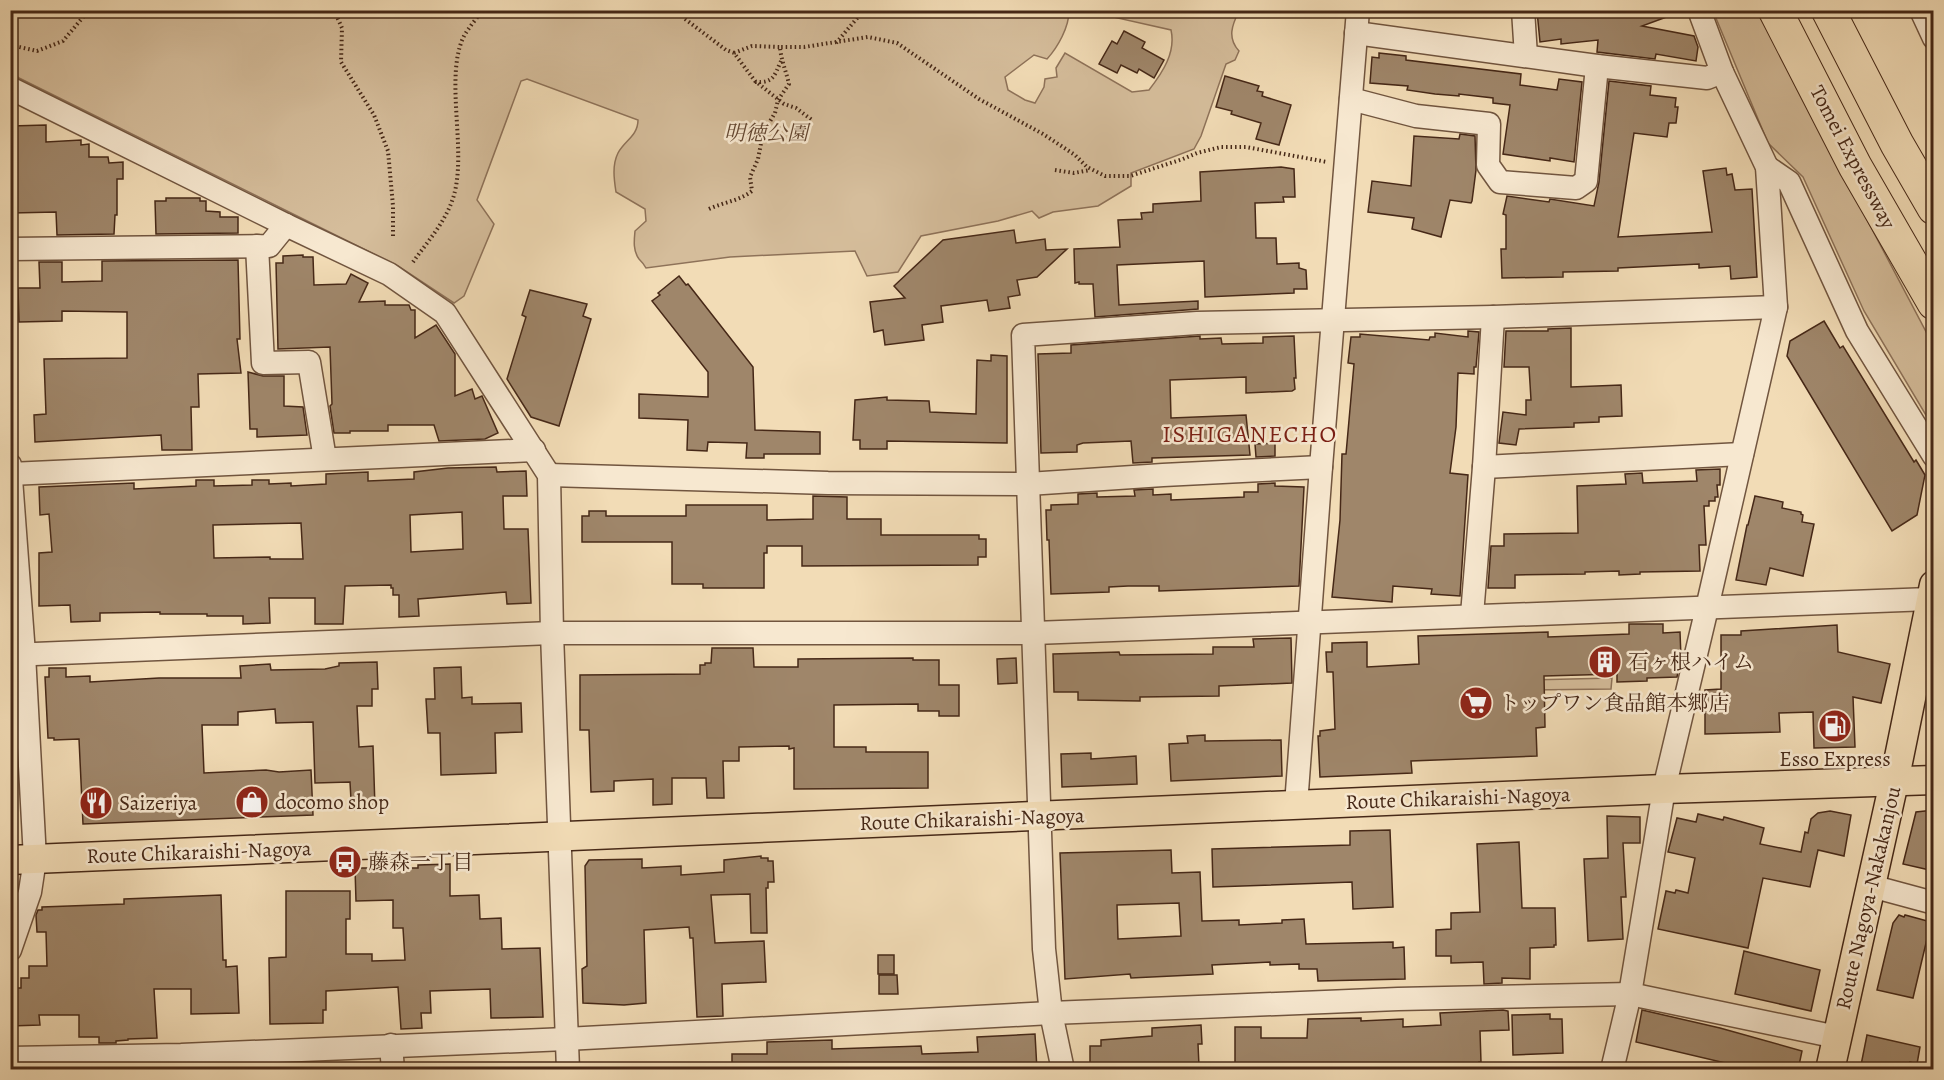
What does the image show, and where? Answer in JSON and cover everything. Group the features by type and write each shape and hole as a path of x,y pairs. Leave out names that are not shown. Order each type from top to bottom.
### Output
{"highway":[{"name":"Tomei Expressway","path":"1775,10 1855,166 1934,303"},
{"path":"1828,10 1897,144 1934,208"}],"main road":[{"name":"Route Nagoya-Nakakanjou","path":"1830,1070 1894,782 1932,592"},
{"name":"Route Chikaraishi-Nagoya","path":"23,860 1664,789 1934,780"}],"street":[{"path":"1296,806 1332,319 1358,10"},
{"path":"1522,10 1526,56"},
{"path":"1612,1070 1630,994 1664,789 1776,307 1767,167 1722,72 1699,10"},
{"path":"1921,10 1934,38"},
{"path":"1356,33 1598,66 1707,78 1722,72"},
{"path":"1351,99 1416,116 1489,124 1488,165 1500,182 1576,188 1586,181 1598,66"},
{"path":"10,88 388,274 445,313 549,475 552,633 568,1070"},
{"path":"1767,167 1789,182 1857,331 1934,456"},
{"path":"10,249 269,246 286,225"},
{"path":"258,246 263,363 309,362 326,459"},
{"path":"1063,1070 1051,1013 1044,949 1023,335 1197,323 1493,317 1776,307"},
{"path":"1472,615 1493,317"},
{"path":"11,474 534,450"},
{"path":"1484,467 1742,454"},
{"path":"10,465 23,860 30,892 10,950"},
{"path":"549,475 828,483 1028,484 1321,467"},
{"path":"17,654 552,633 1034,633 1707,608 1932,592"},
{"path":"1871,886 1934,903"},
{"path":"10,1058 181,1055 566,1039 1051,1013 1398,999 1630,994 1837,1037"},
{"path":"391,1045 393,1070"}],"path":[{"path":"15,46 37,51 63,41 89,10"},
{"path":"334,10 342,28 341,62 374,115 388,151 393,206 393,238"},
{"path":"413,262 436,230 453,197 458,161 456,90 459,56 464,36 483,10"},
{"path":"836,43 864,10"},
{"path":"685,19 726,50 734,53 755,81 778,100 812,120"},
{"path":"734,53 752,46 804,47 868,37 897,44 979,99 1051,139 1091,169 1105,176 1130,176 1221,147 1246,147 1345,166"},
{"path":"709,209 724,202 741,200 752,191 750,177 758,159 761,140 775,113 778,100 789,84 781,60 780,47"},
{"path":"755,81 766,82 773,79 781,60"},
{"path":"1055,170 1074,173 1091,169"}],"green space":[{"name":"明徳公園","path":"10,11 1069,11 1062,36 1047,59 1034,55 1005,77 1008,90 1035,103 1044,87 1045,79 1057,77 1056,68 1065,53 1132,92 1149,90 1170,54 1171,30 1113,17 1112,11 1239,11 1234,21 1232,36 1239,51 1235,60 1226,64 1201,136 1194,149 1131,173 1131,186 1098,206 1053,212 1039,218 1032,211 998,221 921,236 898,272 867,276 855,251 730,257 646,268 637,256 634,242 635,231 646,221 645,209 616,192 614,177 618,153 636,130 638,120 527,79 521,81 477,200 494,224 464,296 454,303 398,266 19,78 11,71"},
{"path":"1713,11 1761,11 1785,64 1933,345 1933,427 1864,311 1803,177 1768,143"},
{"path":"1612,678 1611,689 1529,690 1529,680"}],"building":[{"path":"1679,10 1680,12 1642,26 1694,36 1698,47 1696,61 1656,54 1655,59 1597,52 1598,40 1561,44 1561,39 1540,42 1537,11"},
{"path":"1124,31 1145,42 1142,48 1164,60 1154,78 1139,69 1137,73 1121,65 1117,73 1099,64 1112,41 1117,44"},
{"path":"1379,53 1406,56 1406,60 1521,74 1520,85 1557,90 1559,79 1582,82 1574,162 1503,154 1510,105 1493,103 1493,98 1435,94 1407,90 1408,86 1370,83 1372,57 1379,58"},
{"path":"1225,76 1259,86 1257,91 1263,92 1262,96 1291,105 1279,145 1256,139 1261,123 1216,107"},
{"path":"1609,81 1651,86 1650,95 1676,98 1675,107 1678,107 1676,123 1669,123 1667,137 1634,133 1618,237 1712,232 1703,171 1726,168 1727,175 1732,174 1735,190 1752,189 1757,277 1731,279 1730,266 1699,268 1699,264 1618,268 1618,271 1563,272 1563,277 1502,278 1501,249 1506,249 1506,215 1503,214 1507,196 1549,202 1550,199 1594,206 1599,182"},
{"path":"46,125 46,142 81,140 81,145 89,144 89,157 108,157 109,163 123,162 123,179 117,179 117,215 115,215 114,234 57,235 56,212 12,213 11,126"},
{"path":"1460,134 1475,136 1476,170 1472,201 1471,203 1450,200 1441,237 1412,229 1414,218 1368,212 1372,181 1411,186 1414,136 1459,139"},
{"path":"1281,167 1294,169 1295,197 1283,197 1284,202 1255,203 1256,238 1276,238 1277,264 1299,263 1299,268 1306,270 1307,289 1294,289 1294,293 1205,297 1204,261 1117,265 1119,305 1198,301 1198,309 1095,317 1093,284 1075,283 1074,249 1120,247 1118,220 1142,219 1141,213 1153,212 1153,204 1201,201 1200,172"},
{"path":"166,198 200,198 200,201 206,201 206,211 220,212 220,217 238,217 238,233 156,234 155,201 166,201"},
{"path":"1014,230 1016,243 1045,239 1046,250 1067,249 1037,277 1017,280 1020,295 1008,297 1010,308 989,311 987,300 941,306 943,322 922,325 924,340 885,345 883,330 874,332 870,302 905,298 894,286 943,240"},
{"path":"303,255 303,257 313,257 314,285 346,284 351,274 368,283 359,302 385,301 385,305 409,305 411,310 415,310 415,338 436,325 455,354 455,396 472,389 475,399 482,396 498,433 485,439 439,441 434,425 388,425 388,431 334,433 330,406 332,404 330,347 278,349 276,263 283,263 283,256"},
{"path":"238,260 240,339 237,339 241,373 198,374 199,407 191,407 192,450 162,450 161,435 35,442 34,415 46,414 44,359 127,358 127,312 62,311 62,321 19,322 18,288 40,288 39,262 62,262 62,282 102,281 102,261"},
{"path":"679,276 686,285 688,284 753,367 755,430 820,432 820,454 764,454 764,458 746,458 747,443 708,442 707,451 687,450 688,420 639,418 639,394 708,397 708,372 652,301"},
{"path":"530,290 587,304 583,316 591,319 559,426 531,417 507,379 526,317 522,315"},
{"path":"1824,321 1840,348 1843,346 1914,462 1916,460 1925,475 1917,515 1892,531 1787,356 1790,341"},
{"path":"1571,328 1571,387 1621,385 1622,416 1599,417 1599,422 1574,423 1574,427 1519,429 1516,445 1499,443 1503,412 1526,415 1526,400 1531,400 1529,367 1504,367 1506,331 1548,331 1548,329"},
{"path":"1468,331 1479,332 1476,367 1474,367 1474,374 1458,373 1456,427 1450,473 1468,475 1460,596 1431,594 1432,589 1393,586 1392,602 1332,597 1340,520 1342,454 1346,454 1354,364 1348,363 1351,337 1360,337 1360,334 1429,340 1430,337 1435,337 1435,333 1468,337"},
{"path":"1200,336 1200,339 1221,338 1222,344 1263,343 1263,337 1294,336 1296,378 1294,378 1295,389 1292,391 1246,393 1246,377 1170,380 1171,418 1246,415 1250,455 1152,458 1152,462 1133,463 1131,441 1083,443 1077,445 1077,452 1041,453 1038,354 1071,353 1071,345"},
{"path":"991,355 1007,356 1007,443 887,441 887,449 860,449 860,440 853,440 855,400 887,397 887,400 929,401 930,412 976,414 977,360 991,361"},
{"path":"248,372 263,376 284,376 284,406 303,407 307,435 257,437 257,429 250,429"},
{"path":"1275,443 1275,456 1256,457 1255,444"},
{"path":"496,467 497,472 526,471 527,496 503,496 504,529 528,529 531,603 507,604 506,592 418,599 419,616 399,617 399,595 393,595 391,585 345,586 343,624 315,624 315,598 269,598 270,623 243,624 243,616 160,614 160,612 100,613 100,621 71,622 70,605 39,606 39,553 52,552 49,514 40,515 39,487 134,483 134,489 196,486 196,480 214,480 214,486 252,485 252,480 269,480 269,484 291,483 291,486 326,484 326,474 368,472 368,481 414,479 414,472 448,468","holes":["462,512 463,549 411,552 410,515","301,523 303,559 214,558 213,525"]},
{"path":"1720,469 1720,485 1717,485 1718,497 1715,497 1715,501 1709,501 1709,506 1704,506 1706,545 1699,545 1700,571 1640,572 1640,574 1619,575 1619,571 1515,575 1515,588 1488,588 1491,546 1504,546 1504,534 1578,533 1577,486 1626,484 1625,474 1642,473 1643,483 1697,481 1696,470"},
{"path":"1275,483 1275,486 1304,487 1299,586 1159,591 1159,586 1128,586 1109,587 1109,592 1051,594 1046,510 1051,510 1051,505 1078,504 1078,494 1097,493 1097,497 1135,496 1134,490 1153,489 1153,495 1171,494 1171,500 1244,497 1244,492 1258,492 1258,484"},
{"path":"813,496 847,497 847,519 881,519 881,535 979,535 979,539 986,539 986,557 978,557 978,565 802,566 802,546 767,546 767,553 764,553 764,588 703,588 703,584 672,584 672,542 582,542 582,516 589,516 589,511 606,511 606,516 686,516 686,505 767,505 767,520 813,519"},
{"path":"1755,496 1783,502 1782,508 1801,512 1802,522 1814,524 1803,576 1770,568 1766,585 1736,580"},
{"path":"1629,624 1663,624 1663,633 1680,632 1681,658 1677,677 1617,682 1617,674 1544,676 1545,727 1536,728 1537,756 1411,761 1412,773 1320,777 1318,736 1320,736 1320,731 1335,729 1333,672 1327,672 1326,652 1332,652 1332,643 1367,642 1367,667 1419,664 1418,636 1548,632 1548,637 1629,634"},
{"path":"1837,625 1838,652 1890,664 1881,703 1853,697 1855,747 1814,748 1813,712 1779,713 1780,732 1705,734 1705,690 1721,689 1721,635 1741,635 1741,631"},
{"path":"1291,638 1292,683 1219,686 1219,696 1140,697 1140,701 1078,700 1078,692 1054,692 1053,654 1119,652 1120,655 1213,654 1213,647 1254,647 1253,639"},
{"path":"712,648 753,648 754,667 798,667 798,659 913,658 913,660 939,660 939,685 959,685 959,716 939,716 939,711 918,711 918,704 834,705 834,747 866,747 866,752 928,752 928,788 794,789 794,748 789,749 789,746 739,747 739,761 723,761 724,798 707,798 706,778 672,778 672,804 653,805 653,779 614,781 614,791 591,792 589,730 580,730 580,675 700,674 700,665 711,663"},
{"path":"1016,658 1017,683 998,684 997,659"},
{"path":"377,662 378,689 372,689 372,706 357,706 359,747 373,746 375,808 355,810 355,799 351,800 350,782 315,783 313,722 276,723 275,709 238,712 238,725 202,725 204,773 311,770 313,815 83,824 79,739 54,740 54,738 48,738 45,677 49,677 49,668 66,668 66,677 90,676 90,682 159,678 241,678 240,666 270,664 271,670 325,669 339,666 339,663"},
{"path":"461,667 462,698 472,697 472,704 521,703 522,732 495,733 496,773 441,775 440,733 428,733 426,699 435,699 434,668"},
{"path":"1205,735 1205,741 1281,740 1282,776 1171,781 1169,744 1188,743 1187,736"},
{"path":"1091,753 1091,759 1136,756 1137,784 1062,787 1061,754"},
{"path":"1934,810 1934,871 1903,864 1916,812"},
{"path":"1830,811 1851,815 1844,856 1818,850 1810,887 1763,878 1748,948 1658,929 1666,891 1675,893 1676,890 1688,893 1695,858 1668,852 1677,818 1696,822 1698,814 1723,820 1724,817 1764,828 1760,844 1801,852 1805,832 1808,833 1811,819 1818,813"},
{"path":"1607,816 1640,817 1640,843 1623,843 1626,897 1621,897 1623,939 1588,941 1584,859 1608,858"},
{"path":"1390,830 1393,907 1353,909 1352,882 1213,887 1212,849 1350,845 1350,831"},
{"path":"1519,842 1522,908 1555,908 1556,945 1530,948 1530,979 1502,978 1502,983 1484,984 1483,962 1451,963 1451,956 1436,956 1436,930 1451,929 1451,913 1480,912 1477,844"},
{"path":"1171,850 1172,873 1200,872 1202,921 1239,920 1239,925 1282,923 1282,920 1304,919 1306,944 1393,942 1393,948 1404,947 1405,979 1318,981 1317,969 1299,969 1299,964 1270,965 1270,962 1212,965 1213,974 1131,978 1130,974 1065,979 1060,853","holes":["1179,903 1181,936 1118,939 1117,905"]},
{"path":"761,856 761,858 768,858 768,861 773,861 774,882 768,882 768,888 766,888 767,933 751,933 750,894 711,895 715,943 764,941 766,982 722,984 723,1016 697,1017 693,938 690,938 689,927 644,930 646,1003 624,1005 583,1003 582,969 587,966 585,866 589,860 642,859 642,868 681,866 681,875 724,872 724,860"},
{"path":"450,864 450,896 479,895 480,919 501,918 502,949 540,948 543,1017 491,1018 490,989 430,991 431,1013 421,1013 422,1028 401,1029 398,987 326,991 323,1023 270,1024 269,958 286,957 286,891 350,891 350,919 346,919 346,954 372,954 372,961 405,960 403,928 393,928 393,900 356,901 355,868 418,868 418,865"},
{"path":"221,895 223,960 226,960 226,967 237,966 239,1013 191,1014 191,989 154,989 157,1038 99,1043 99,1037 79,1037 79,1015 39,1015 40,1025 10,1026 10,999 14,999 14,988 21,988 21,978 29,978 29,966 47,966 46,932 37,932 36,915 42,907 124,904 124,899"},
{"path":"1899,915 1931,922 1913,998 1877,990 1893,923"},
{"path":"1744,951 1820,970 1811,1011 1735,994"},
{"path":"878,955 894,955 894,974 878,974"},
{"path":"879,975 897,975 898,994 879,994"},
{"path":"1642,1010 1720,1028 1802,1051 1798,1070 1755,1070 1636,1042"},
{"path":"1508,1011 1509,1030 1480,1031 1481,1062 1479,1066 1439,1070 1420,1070 1420,1066 1386,1070 1271,1070 1271,1067 1235,1067 1235,1027 1261,1027 1261,1038 1307,1038 1308,1019 1361,1018 1361,1021 1403,1019 1403,1027 1441,1025 1440,1013"},
{"path":"1550,1014 1550,1019 1562,1019 1563,1053 1513,1055 1512,1015"},
{"path":"1201,1025 1202,1044 1198,1044 1199,1066 1183,1067 1184,1070 1100,1070 1100,1067 1090,1067 1090,1046 1101,1046 1101,1040 1152,1036 1152,1028"},
{"path":"1035,1034 1037,1070 732,1070 732,1054 767,1054 767,1042 832,1040 832,1049 921,1046 922,1054 978,1052 977,1037"},
{"path":"1867,1035 1920,1047 1917,1064 1910,1062 1909,1070 1860,1070"}],"place":[{"name":"石ヶ根ハイム","path":"1605,662"},
{"name":"トップワン食品館本郷店","path":"1476,703"},
{"name":"Esso Express","path":"1835,726"},
{"name":"docomo shop","path":"252,802"},
{"name":"Saizeriya","path":"96,803"},
{"name":"藤森一丁目","path":"345,862"}],"district":[{"name":"ISHIGANECHO","path":"1250,434"}]}
